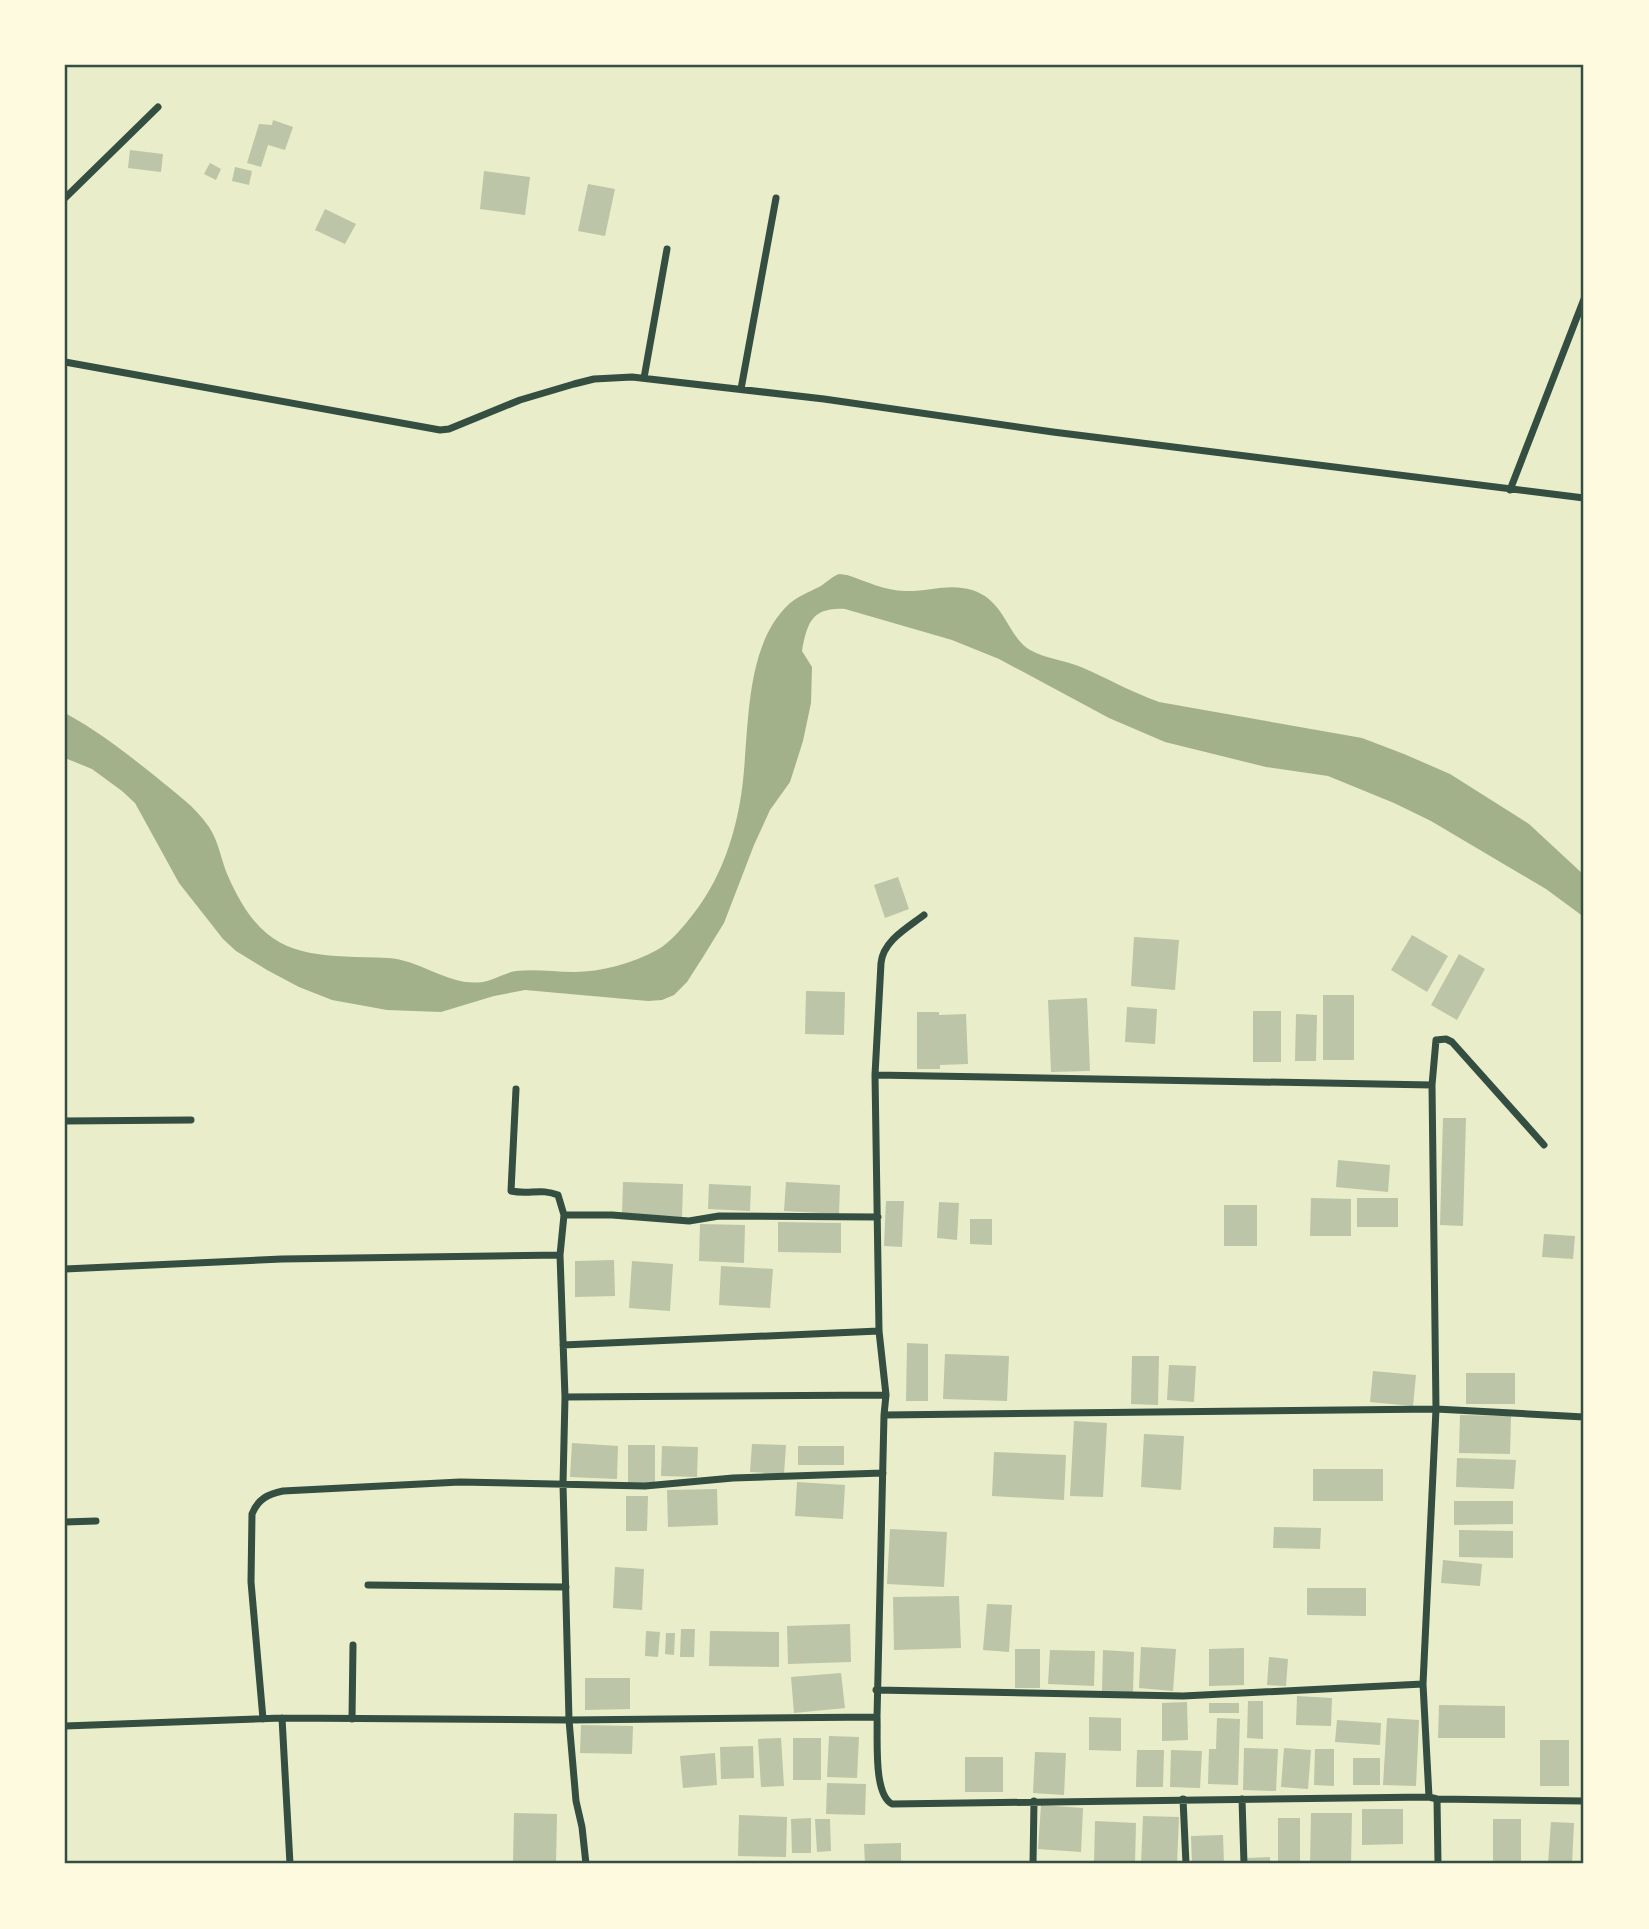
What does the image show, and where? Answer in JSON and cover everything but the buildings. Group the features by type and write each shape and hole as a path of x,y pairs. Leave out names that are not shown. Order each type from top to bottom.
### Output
{"street":[{"path":"65,198 158,107"},
{"path":"741,389 776,198"},
{"path":"644,377 667,249"},
{"path":"1510,490 1584,299"},
{"path":"65,362 440,430 449,429 520,400 574,384 594,379 644,377 1053,432 1584,498"},
{"path":"924,915 893,939 882,952 875,1075 879,1331 886,1395 876,1690 879,1775 886,1801 892,1804 1183,1799 1433,1798 1584,1801"},
{"path":"1438,1864 1423,1684 1436,1409 1432,1085 1434,1043 1440,1038 1452,1042 1544,1145"},
{"path":"875,1075 1432,1085"},
{"path":"516,1089 510,1191 521,1193 544,1190 558,1195 564,1215 560,1255 565,1397 563,1484 569,1720 576,1801 586,1864"},
{"path":"65,1121 191,1121"},
{"path":"564,1215 689,1221 719,1216 878,1217"},
{"path":"65,1269 282,1259 560,1255"},
{"path":"563,1345 879,1331"},
{"path":"565,1397 886,1395"},
{"path":"884,1415 1436,1409 1584,1417"},
{"path":"263,1719 251,1582 252,1514 255,1506 267,1495 283,1490 460,1482 645,1486 733,1478 883,1473"},
{"path":"65,1522 96,1521"},
{"path":"368,1585 566,1587"},
{"path":"352,1719 353,1645"},
{"path":"876,1690 1183,1696 1423,1684"},
{"path":"65,1726 282,1718 569,1720 877,1717"},
{"path":"282,1718 290,1864"},
{"path":"1183,1799 1186,1864"},
{"path":"1242,1799 1244,1864"},
{"path":"1033,1864 1034,1801"}],"shaded area":[{"path":"839,574 900,591 948,587 972,590 992,602 1022,644 1030,650 1081,667 1159,702 1362,738 1450,774 1529,824 1584,875 1584,917 1546,889 1431,821 1394,803 1328,776 1266,767 1165,742 1109,718 999,659 952,640 845,609 818,614 809,625 802,651 812,667 811,703 790,782 770,810 724,923 687,982 674,995 662,1000 525,990 441,1012 387,1010 332,1000 299,987 236,951 223,939 179,883 135,803 92,769 65,758 65,713 122,751 197,812 218,845 228,876 242,904 257,924 274,939 292,948 334,956 400,960 459,981 471,982 483,982 516,971 584,972 617,966 662,947 686,923 711,888 724,860 737,817 750,698 762,646 773,623 789,604"}]}
